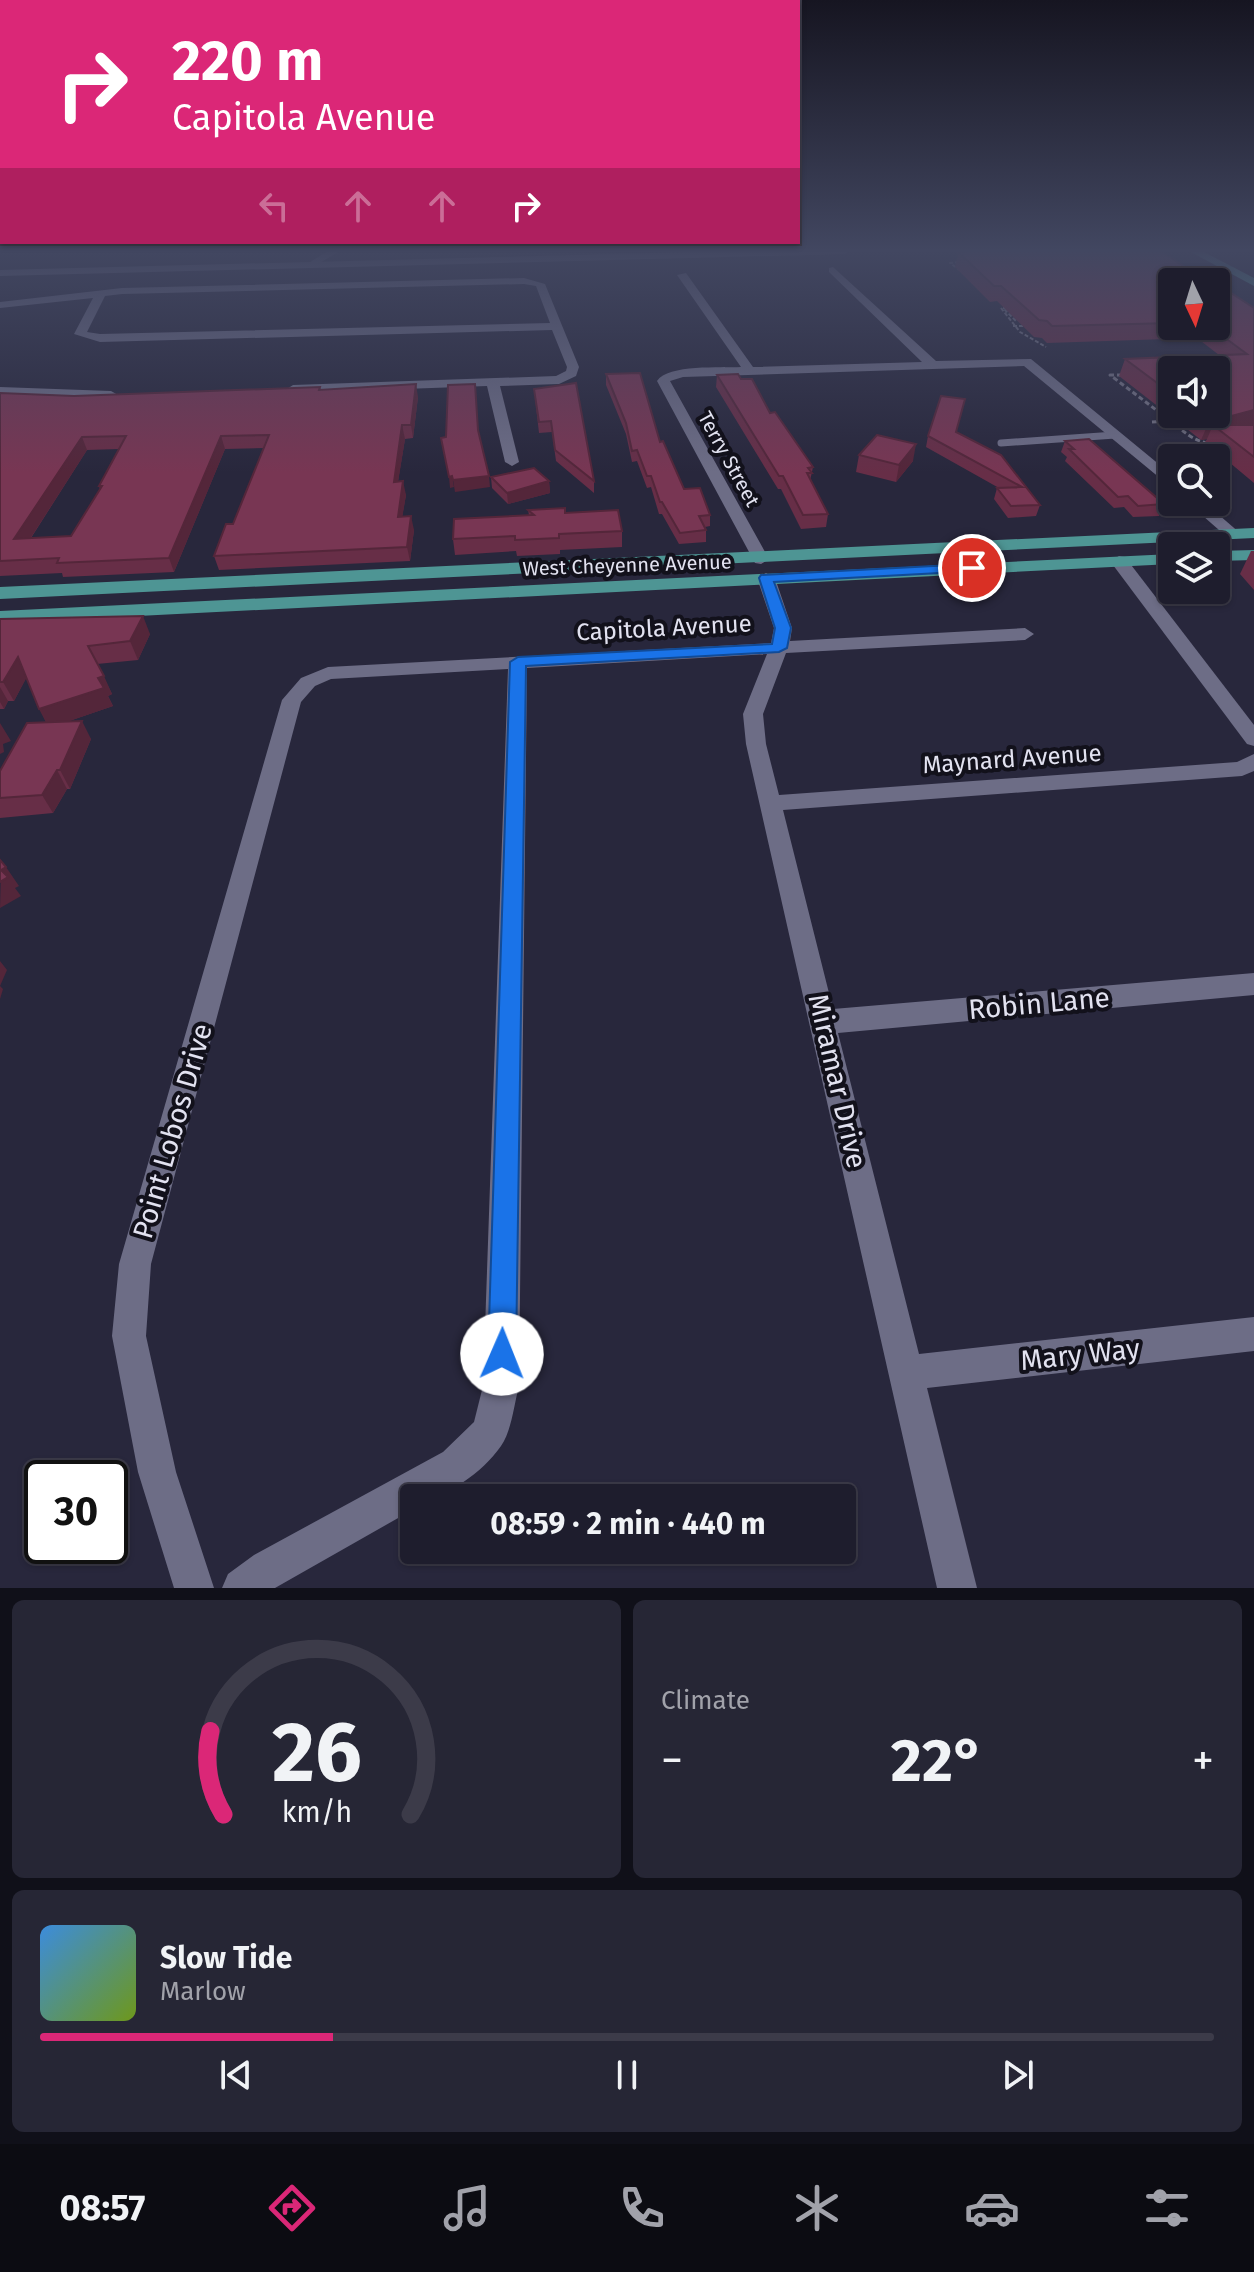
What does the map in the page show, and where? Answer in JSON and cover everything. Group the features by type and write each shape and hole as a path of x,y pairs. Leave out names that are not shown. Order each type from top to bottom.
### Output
{"main road":[{"name":"West Cheyenne Avenue","path":"0,617 518,591 966,548 1254,533"},
{"path":"1230,556 1254,555"},
{"name":"West Cheyenne Avenue","path":"0,593 1158,560"}],"street":[{"path":"85,325 80,334 85,336 557,326 573,367 567,377 493,383 273,390"},
{"path":"717,325 749,370 1027,362 1158,471"},
{"path":"891,325 932,364"},
{"name":"Terry Street","path":"749,370 682,373 663,381 763,569"},
{"path":"493,383 512,462"},
{"path":"0,391 41,395 131,394"},
{"path":"1212,516 1233,534"},
{"path":"1119,561 1254,739"},
{"name":"Miramar Drive","path":"763,569 783,628 779,648 753,714 756,744 957,1588"},
{"name":"Capitola Avenue","path":"308,682 328,673 1025,634"},
{"path":"242,1588 268,1569 456,1465 489,1432 501,1386 518,662"},
{"name":"Point Lobos Drive","path":"194,1588 157,1472 129,1336 135,1264 292,700 308,682"},
{"name":"Maynard Avenue","path":"772,803 1242,769 1254,761"},
{"name":"Robin Lane","path":"824,1022 1254,984"},
{"name":"Mary Way","path":"906,1373 1254,1334"}],"lane":[{"path":"1001,443 1115,435"}],"path":[{"path":"1013,326 1030,326"},
{"path":"1013,326 1035,343 1046,347"},
{"path":"1126,374 1110,375 1142,395 1151,394"},
{"path":"1142,395 1142,399 1158,412"},
{"path":"1152,422 1158,422"},
{"path":"1179,428 1197,441 1213,443"}],"building":[{"path":"1230,325 1254,325 1254,410 1230,416 1230,356 1198,356 1247,354 1228,340"},
{"path":"1158,358 1158,384 1125,359"},
{"path":"640,373 660,442 663,441 684,489 700,488 710,515 699,516 706,530 680,533 660,502 637,450 632,451 626,423 606,374"},
{"path":"738,374 741,379 752,379 770,413 775,412 813,467 808,468 812,473 807,473 828,514 803,515 783,476 779,476 717,375"},
{"path":"576,383 594,481 555,450 551,421 539,422 534,389"},
{"path":"416,384 411,425 402,425 394,482 403,481 398,517 411,516 407,547 214,556 226,524 233,524 269,435 221,436 169,558 57,563 59,558 0,561 0,393 74,396 320,387 319,390","holes":["126,436 99,486 102,486 71,536 14,539 82,437"]},
{"path":"475,384 478,430 489,476 453,480 452,476 449,477 441,438 446,437 448,385"},
{"path":"941,396 965,399 956,432 1001,455 1040,505 1011,506 997,488 1022,487 928,436"},
{"path":"1254,425 1254,457 1217,428"},
{"path":"877,435 916,444 899,465 859,455"},
{"path":"1089,439 1158,499 1158,504 1138,506 1128,496 1118,497 1069,449 1074,449 1065,441"},
{"path":"534,468 549,481 507,493 491,477"},
{"path":"565,508 565,513 618,510 622,531 559,534 559,538 515,540 515,536 453,539 454,519 534,515 528,510"},
{"path":"143,616 130,641 88,646 104,676 98,678 104,688 39,709 18,657 3,682 0,682 0,619"},
{"path":"82,721 60,770 57,770 42,795 0,798 0,771 27,723"},
{"path":"0,860 6,867 1,870 8,877 0,882"}],"route":[{"path":"502,1354 518,662 779,648 783,628 766,578 972,568"}]}
